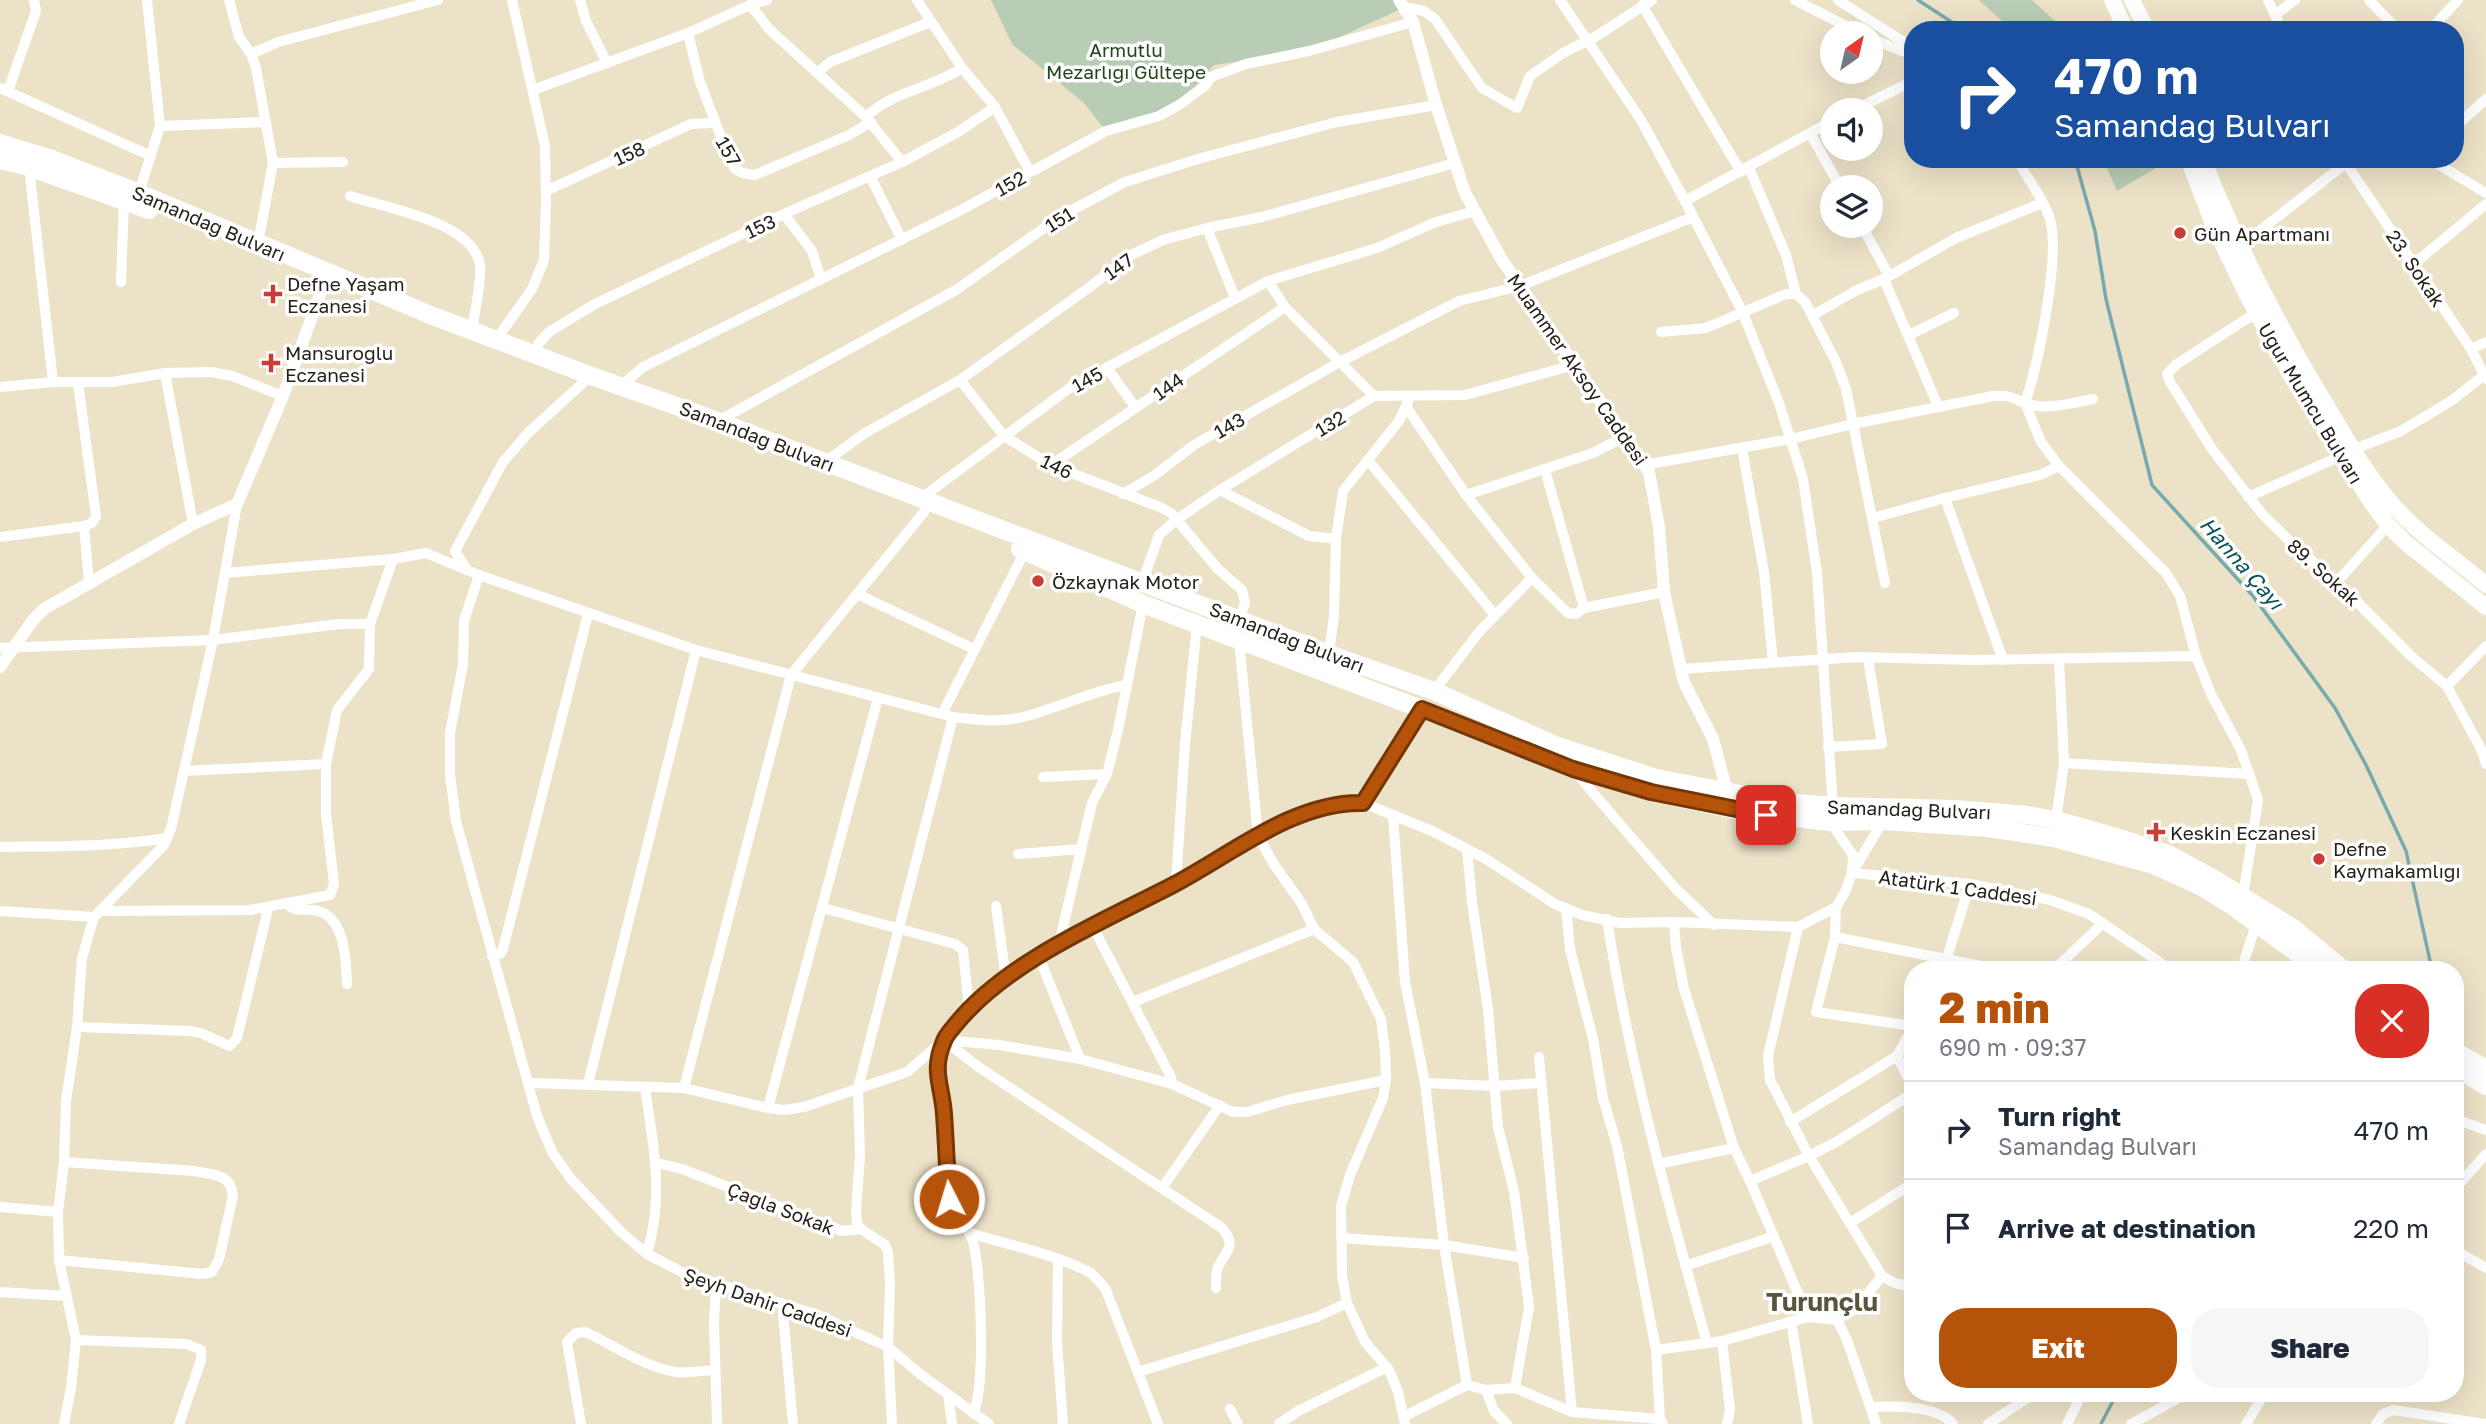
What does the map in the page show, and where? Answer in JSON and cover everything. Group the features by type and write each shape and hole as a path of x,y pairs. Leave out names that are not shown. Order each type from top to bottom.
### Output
{"highway":[{"name":"Samandağ Bulvarı","path":"0,143 49,158 325,281 922,506 1142,583 1434,691 1555,745 1656,778 1831,814 1883,821 1988,828 2066,841 2154,865 2202,887 2257,922 2308,961"},
{"name":"Samandağ Bulvarı","path":"0,160 132,197 258,243 472,331 825,462 1143,604 1573,769 1651,792 1744,812 1831,814 1955,809 2056,820 2168,854 2293,928 2333,961"},
{"path":"2464,1056 2486,1069"},
{"path":"2464,1073 2486,1086"}],"main road":[{"path":"2112,0 2122,21"},
{"path":"2132,0 2142,21"},
{"name":"Uğur Mumcu Bulvarı","path":"2191,168 2213,224 2257,312 2294,379 2346,453 2406,519 2486,585"},
{"name":"Uğur Mumcu Bulvarı","path":"2207,168 2239,247 2346,453 2388,525 2423,558 2486,607"}],"street":[{"path":"34,0 36,11 4,89 151,156"},
{"path":"121,282 132,197 151,156 160,126 147,0"},
{"path":"229,0 239,37 251,54 256,68 274,163 258,243"},
{"path":"251,54 278,42 438,0"},
{"path":"496,340 532,289 544,260 545,146 512,0"},
{"path":"580,0 586,21 607,63"},
{"path":"533,90 688,33 767,0"},
{"path":"917,0 962,68 995,107 1030,172"},
{"path":"1560,0 1641,120 1742,311 1779,402 1803,479 1817,573 1821,658 1827,698 1831,814"},
{"path":"1795,0 1836,21"},
{"path":"1838,0 1904,42"},
{"path":"2268,0 2278,21"},
{"path":"2275,15 2295,0"},
{"path":"2369,0 2389,21"},
{"path":"2438,21 2458,0"},
{"path":"1401,4 1435,19 1482,88 1517,108 1530,76 1647,3 1745,170 1786,255 1796,295 1813,314 1836,362 1846,389 1885,583"},
{"name":"Muammer Aksoy Caddesi","path":"1401,4 1413,22 1436,105 1465,193 1502,260 1649,472 1659,527 1664,592 1684,682 1713,738 1727,791"},
{"path":"750,5 770,30 869,120 902,162"},
{"path":"818,72 830,62 930,22"},
{"name":"152","path":"621,386 643,367 902,240 1105,131 1159,116 1179,105 1206,85 1212,77 1413,22"},
{"name":"157","path":"688,33 714,123 735,169 755,175 849,135 897,96 934,83 962,68"},
{"path":"1883,44 1904,52"},
{"path":"1878,98 1904,85"},
{"path":"2464,119 2486,99"},
{"name":"151","path":"718,421 956,290 1061,215 1125,182 1201,158 1337,122 1436,105"},
{"name":"153","path":"536,355 538,344 548,332 596,304 784,214 902,162 958,132 995,107"},
{"path":"160,126 266,122"},
{"name":"158","path":"546,191 691,124 714,123"},
{"path":"1685,201 1820,128"},
{"path":"1810,133 1833,175"},
{"path":"274,163 343,162"},
{"name":"147","path":"825,462 865,433 960,380 1130,255 1163,240 1207,228 1262,218 1455,163"},
{"path":"29,167 53,382"},
{"path":"2022,168 2050,218 2053,260 2035,375 2025,403 2041,442 2059,466 2166,573 2180,596 2196,656 2211,694 2241,750 2258,800 2243,896"},
{"path":"2239,247 2337,168"},
{"name":"23. Sokak","path":"2348,168 2471,349 2485,378"},
{"path":"2445,168 2486,192"},
{"path":"870,176 902,240"},
{"path":"351,196 425,217 450,230 474,251 480,266 472,331"},
{"path":"1813,314 1956,238 2042,203"},
{"path":"2414,264 2486,204"},
{"name":"145","path":"791,675 857,594 922,506 1004,436 1071,387 1268,281 1377,248 1436,222 1475,211"},
{"path":"784,214 812,251 821,279"},
{"name":"143","path":"1123,494 1155,475 1194,445 1338,363 1459,302 1520,286 1693,217"},
{"path":"1207,228 1235,298"},
{"path":"1867,238 1887,277 1938,406"},
{"path":"64,1424 76,1339 59,1260 58,1212 64,1162 66,1101 77,1027 82,958 98,914 164,845 171,829 214,640 237,504 283,396 325,281"},
{"path":"1268,281 1285,307 1338,363 1374,396 1408,402 1465,395 1574,365"},
{"path":"1661,332 1706,328 1786,294 1796,295"},
{"name":"144","path":"1051,465 1285,307"},
{"name":"89. Sokak","path":"2257,312 2177,363 2167,374 2175,392 2212,449 2278,531 2337,582 2412,657 2447,687 2481,749 2486,764"},
{"path":"1909,335 1954,313"},
{"path":"2471,349 2486,342"},
{"path":"1107,368 1136,408"},
{"path":"0,387 53,382 112,382 165,373 211,372 232,376 283,396"},
{"path":"165,373 194,524"},
{"path":"2248,497 2401,431 2485,378"},
{"path":"467,570 455,551 503,462 528,432 585,380"},
{"name":"146","path":"960,380 1004,436 1051,465 1162,508 1176,520 1218,569 1242,590 1245,603 1239,620"},
{"path":"0,537 84,526 92,523 96,516 78,383"},
{"path":"1644,465 1791,439 1993,396 2011,395 2025,403 2053,406 2093,399"},
{"name":"132","path":"1142,583 1159,535 1176,520 1374,396"},
{"path":"1329,653 1334,616 1336,539 1343,491 1408,402"},
{"path":"1408,402 1466,495 1532,578 1568,613 1576,614 1584,608 1664,592"},
{"path":"1466,495 1593,453 1624,437"},
{"path":"1742,448 1764,572 1773,662"},
{"path":"1367,460 1495,615"},
{"path":"1873,518 2040,475 2059,466"},
{"path":"1545,470 1584,608"},
{"path":"1220,490 1309,536 1336,539"},
{"path":"1945,498 2003,660"},
{"path":"0,667 33,620 44,609 194,524 237,504"},
{"path":"2337,582 2388,525"},
{"path":"84,526 89,583"},
{"path":"861,1229 857,1223 856,1212 860,1156 858,1088 900,928 947,716 974,649 1025,551"},
{"path":"225,573 393,559 426,553 479,575 696,650 947,716 984,721 1020,718 1108,688 1126,685"},
{"path":"0,911 98,914 268,909 286,903 328,897 333,890 326,814 326,764 337,710 369,669 370,624 393,559"},
{"name":"Şeyh Dahir Caddesi","path":"479,575 464,621 463,664 450,733 450,775 456,821 541,1128 561,1166 621,1232 647,1254 686,1274 818,1315 888,1347 989,1424"},
{"path":"1434,691 1479,632 1532,578"},
{"path":"857,594 974,649"},
{"path":"1059,944 1092,803 1107,774 1143,604"},
{"path":"492,956 500,954 503,949 588,614"},
{"path":"0,648 214,640 339,624 370,624"},
{"path":"1176,883 1185,743 1197,624"},
{"path":"1239,640 1258,835 1273,863 1302,904 1314,929 1353,962 1381,1019 1386,1080 1383,1098 1350,1175 1341,1206 1342,1276 1348,1303 1365,1342 1387,1367 1398,1392 1405,1420 1467,1385 1486,1390 1515,1388 1572,1412 1661,1421 1656,1350 1617,1146 1603,1098 1593,1038 1570,948 1566,908"},
{"path":"2447,687 2486,646"},
{"path":"588,1084 696,650"},
{"path":"1681,669 1857,657 2003,660 2196,656"},
{"path":"1828,747 1882,744 1868,659"},
{"path":"2056,820 2064,763 2059,659"},
{"path":"684,1088 791,675"},
{"path":"768,1108 878,698"},
{"path":"1363,803 1422,709"},
{"path":"2064,763 2249,774"},
{"path":"184,771 326,764"},
{"path":"1573,769 1676,889 1714,925"},
{"path":"1043,777 1107,774"},
{"path":"530,1083 684,1088 783,1110 804,1107 907,1072 944,1040 969,1009 1006,979 1059,944 1176,883 1258,835 1309,812 1346,802 1363,803 1432,831 1468,849 1555,904 1582,915 1620,923 1674,922 1798,927 1836,907 1835,937 1816,1012 1904,1026"},
{"name":"Atatürk 1 Caddesi","path":"1831,814 1853,855 1852,873"},
{"path":"1392,815 1405,982 1425,1083 1444,1245 1467,1385"},
{"name":"Atatürk 1 Caddesi","path":"1836,907 1852,873 1883,821"},
{"path":"0,847 83,846 167,838"},
{"path":"1018,854 1081,849"},
{"path":"1468,849 1472,902 1488,1009 1498,1127 1514,1191 1529,1307 1515,1388"},
{"name":"Atatürk 1 Caddesi","path":"1852,873 1969,884 2050,900 2089,914 2158,961"},
{"path":"1946,961 1969,884"},
{"path":"286,903 297,911 319,911 333,920 345,958 347,984"},
{"path":"996,906 1006,979"},
{"path":"823,908 955,944 963,950 969,1009"},
{"path":"77,1027 190,1031 232,1045 237,1038 268,909"},
{"path":"1607,919 1631,1051 1658,1164 1707,1343"},
{"path":"1674,922 1684,989 1734,1148 1751,1181 1772,1237 1808,1317"},
{"path":"2244,961 2257,922"},
{"path":"2063,961 2103,923"},
{"path":"1092,925 1171,1077 1172,1084"},
{"path":"1798,927 1769,1056 1770,1080 1809,1156 1882,1276 1904,1285"},
{"path":"1133,1002 1314,929"},
{"path":"1835,937 1929,961"},
{"path":"1039,957 1080,1059"},
{"path":"944,1040 999,1045 1080,1059 1172,1084 1233,1112 1247,1112 1287,1100 1386,1080"},
{"path":"944,1040 978,1066 1222,1228 1228,1236 1229,1249 1218,1268 1216,1288"},
{"path":"944,1040 936,1073 944,1111 949,1199 958,1218 970,1233 980,1284 980,1369 978,1404 973,1413"},
{"path":"1790,1122 1897,1056 1904,1043"},
{"path":"1897,1056 1904,1070"},
{"path":"1539,1057 1572,1412"},
{"path":"1425,1083 1495,1086 1541,1083"},
{"path":"645,1088 657,1163 656,1209 647,1254"},
{"path":"1751,1181 1838,1141 1904,1099"},
{"path":"1162,1188 1220,1105"},
{"path":"2464,1121 2486,1130"},
{"path":"1658,1164 1734,1148"},
{"path":"2464,1179 2486,1154"},
{"path":"59,1260 212,1272 219,1259 233,1196 232,1185 228,1180 194,1171 64,1162"},
{"name":"Çağla Sokak","path":"657,1163 682,1169 842,1231 861,1229 885,1245 890,1284 888,1347 892,1424"},
{"path":"1850,1223 1904,1189"},
{"path":"0,1207 58,1212"},
{"path":"970,1233 1058,1260 1086,1271 1102,1284 1158,1424"},
{"path":"1685,1266 1772,1237"},
{"path":"1341,1238 1444,1245 1524,1258"},
{"path":"2464,1255 2486,1268"},
{"path":"1058,1260 1057,1342 1063,1424"},
{"path":"1656,1350 1722,1340 1808,1317 1837,1320 1856,1308 1882,1276"},
{"path":"716,1283 717,1424"},
{"path":"0,1292 66,1296"},
{"path":"782,1303 793,1424"},
{"path":"1138,1372 1317,1318 1348,1303"},
{"path":"1837,1320 1847,1340 1876,1424"},
{"path":"1791,1321 1808,1424"},
{"path":"581,1424 567,1342 576,1333 585,1332 668,1370 689,1373 715,1370"},
{"path":"76,1339 187,1345 201,1350 201,1360 178,1424"},
{"path":"1722,1340 1730,1410 1727,1424"},
{"path":"1279,1424 1298,1411 1387,1367"},
{"path":"1486,1390 1494,1411 1507,1424"},
{"path":"948,1395 952,1424"},
{"path":"1988,1424 2021,1402"},
{"path":"2067,1424 2078,1402"},
{"path":"2131,1424 2171,1402"},
{"path":"2246,1424 2259,1402"},
{"path":"1870,1407 1903,1405 1951,1420 1953,1424"},
{"path":"1230,1409 1238,1424"},
{"path":"2376,1424 2383,1414 2393,1410 2486,1424"}],"green space":[{"name":"Armutlu Mezarlığı Gültepe","path":"991,0 1395,0 1401,9 1309,51 1214,65 1179,105 1106,131 1084,103 1012,44"},
{"path":"1979,0 2032,0 2055,21 2002,21"},
{"path":"2107,168 2156,168 2117,191"}],"waterway":[{"name":"Hanna Çayı","path":"1918,0 1950,21"},
{"name":"Hanna Çayı","path":"2078,168 2095,231 2106,299 2152,485 2253,596 2335,708 2366,765 2406,851 2430,961"},
{"name":"Hanna Çayı","path":"2101,1424 2112,1402"}],"place":[{"name":"Gün Apartmanı","path":"2180,233"},
{"name":"Defne Yaşam Eczanesi","path":"273,294"},
{"name":"Mansuroğlu Eczanesi","path":"271,363"},
{"name":"Özkaynak Motor","path":"1038,581"},
{"name":"Keskin Eczanesi","path":"2156,832"},
{"name":"Defne Kaymakamlığı","path":"2319,859"}],"district":[{"name":"Turunçlu","path":"1822,1301"}],"route":[{"path":"949,1199 944,1111 936,1073 944,1040 969,1009 999,983 1059,944 1176,883 1258,835 1309,812 1346,802 1363,803 1422,709 1573,769 1651,792 1766,815"}]}
